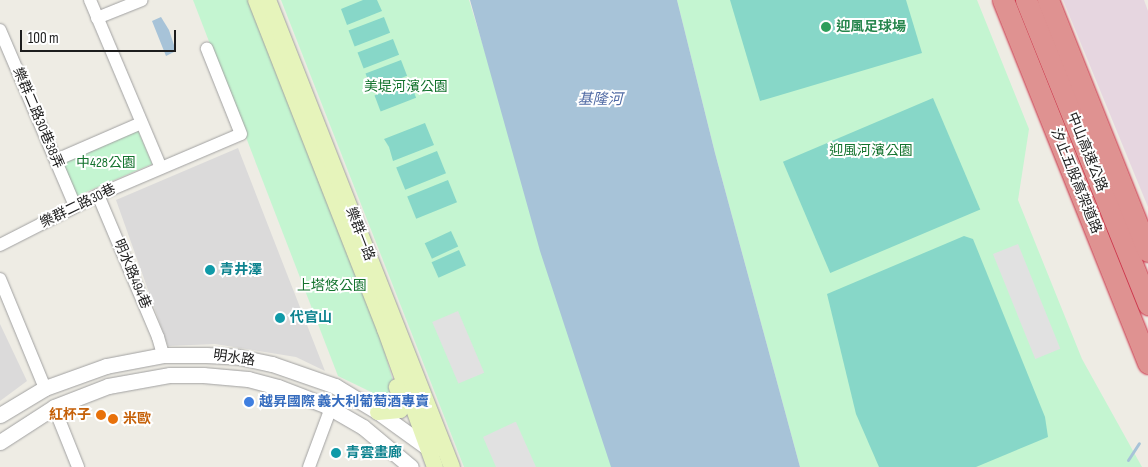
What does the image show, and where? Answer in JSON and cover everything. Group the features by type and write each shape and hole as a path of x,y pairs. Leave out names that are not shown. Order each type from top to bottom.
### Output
{"highway":[{"name":"汐止五股高架道路","path":"1003,0 1148,363"},
{"name":"中山高速公路","path":"1026,0 1148,304"},
{"name":"中山高速公路","path":"1048,0 1148,251"}],"main road":[{"name":"樂群一路","path":"256,0 385,329 435,467"},
{"name":"樂群一路","path":"268,0 451,467"},
{"path":"378,412 396,411 402,407 387,351 385,329"}],"street":[{"path":"90,0 161,168"},
{"path":"97,18 142,0"},
{"name":"樂群二路30巷38弄","path":"0,30 5,54 56,160 75,206"},
{"name":"樂群二路30巷","path":"0,245 98,194 241,134 207,49"},
{"path":"56,160 141,123"},
{"name":"明水路494巷","path":"98,194 158,337 163,355"},
{"path":"0,279 46,388"},
{"name":"明水路","path":"0,415 46,388 106,366 163,355 206,355 239,358 272,364 334,386 378,412 428,447 451,467"},
{"name":"明水路","path":"0,442 54,407 108,386 136,379 203,374 248,379 278,387 331,408 363,427 411,467"},
{"path":"54,407 78,467"},
{"path":"309,467 331,408"}],"shaded area":[{"path":"1063,0 1144,0 1148,11 1148,207"},
{"name":"青井澤","path":"238,148 325,371 296,357 215,344 168,346 116,200"},
{"path":"1018,244 1060,349 1035,359 993,254"},
{"path":"458,311 484,373 458,384 432,322"},
{"path":"0,324 27,381 0,401"},
{"path":"515,422 536,467 496,467 483,437"}],"green space":[{"name":"上塔悠公園","path":"193,0 251,0 378,329 400,406 338,376"},
{"name":"美堤河濱公園","path":"281,0 469,0 613,467 464,467"},
{"path":"363,0 377,0 382,11 347,25 341,9"},
{"name":"迎風河濱公園","path":"677,0 977,0 1029,129 1018,200 1082,359 1142,467 800,467 715,153"},
{"name":"迎風足球場","path":"730,0 906,0 922,53 760,101"},
{"path":"384,17 390,33 355,46 349,31"},
{"path":"393,39 399,55 364,68 358,53"},
{"path":"401,60 407,76 372,89 366,74"},
{"path":"410,82 416,98 381,111 375,96"},
{"path":"933,98 980,209 830,273 783,162"},
{"path":"425,123 434,145 393,161 389,147 384,139"},
{"name":"中428公園","path":"137,128 152,164 74,197 59,161"},
{"path":"437,151 446,173 405,190 396,167"},
{"path":"448,180 457,202 416,219 407,196"},
{"path":"451,231 458,246 432,259 425,243"},
{"path":"964,236 973,239 1045,417 1048,437 976,467 879,467 856,414 827,294"},
{"path":"459,250 466,266 439,278 432,262"}],"water":[{"name":"基隆河","path":"470,0 677,0 715,153 800,467 611,467 540,251"},
{"path":"161,17 169,30 176,51 166,56 152,21"}],"waterway":[{"path":"1128,460 1139,443"}],"place":[{"name":"迎風足球場","path":"826,27"},
{"name":"青井澤","path":"210,270"},
{"name":"代官山","path":"280,318"},
{"name":"越昇國際 義大利葡萄酒專賣","path":"249,402"},
{"name":"紅杯子","path":"101,415"},
{"name":"米歐","path":"113,419"},
{"name":"青雲畫廊","path":"336,453"}]}
